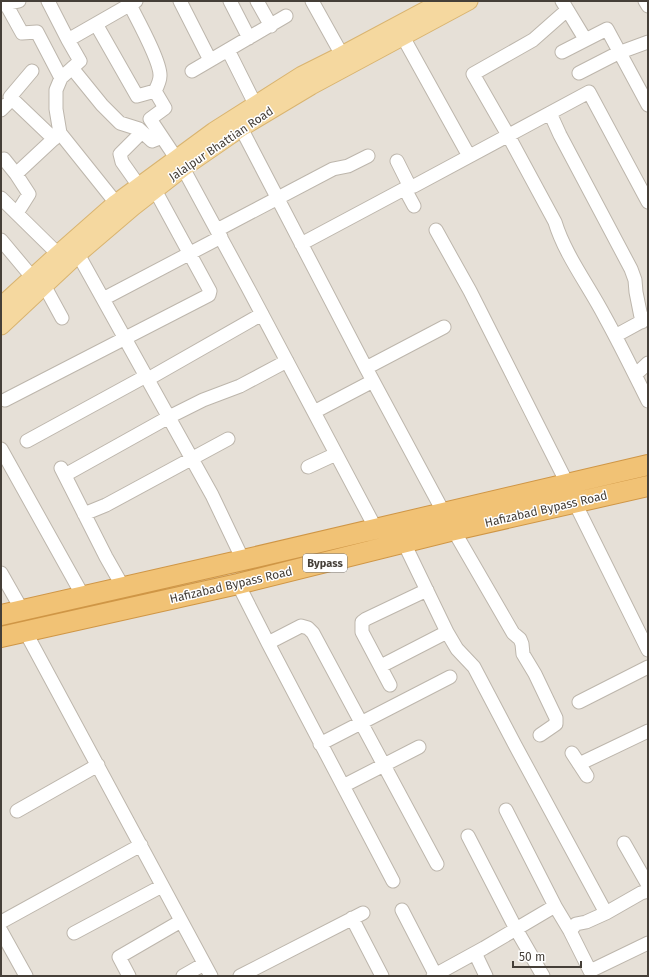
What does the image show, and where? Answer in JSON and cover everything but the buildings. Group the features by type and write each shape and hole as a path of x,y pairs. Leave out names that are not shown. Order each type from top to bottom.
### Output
{"highway":[{"name":"Hafizabad Bypass Road","path":"1,615 648,465"},
{"name":"Hafizabad Bypass Road","path":"1,637 238,584 454,531 648,486"}],"main road":[{"name":"Jalalpur Bhattian Road","path":"1,306 78,254 155,190 180,163 255,104 302,75 443,1"},
{"name":"Jalalpur Bhattian Road","path":"1,326 58,254 116,203 139,186 311,86 469,1"}],"street":[{"path":"16,174 57,136 56,90 61,78 80,61 48,1"},
{"path":"180,1 210,60"},
{"path":"230,1 248,38"},
{"path":"257,1 271,26"},
{"path":"312,1 342,55"},
{"path":"645,1 648,6"},
{"path":"9,3 22,32 37,32 61,78"},
{"path":"68,40 133,3 157,61 160,76 155,91 165,108 150,119 180,163 376,529"},
{"path":"585,40 565,5 533,40 473,74 555,222 648,402"},
{"path":"192,70 286,16"},
{"path":"96,24 137,96 155,91"},
{"path":"562,52 607,29 648,105"},
{"path":"403,37 468,156"},
{"path":"579,73 620,52 648,42"},
{"path":"228,50 255,104"},
{"path":"72,68 102,105 120,123 139,130 152,141 162,137"},
{"path":"1,110 12,99 10,97 32,71"},
{"path":"301,244 410,186 414,186 589,92 648,202"},
{"path":"12,99 57,136 116,203"},
{"path":"550,113 560,135 631,269 635,280 636,292 645,320 615,336"},
{"path":"241,128 366,368 444,513"},
{"path":"139,186 122,162 120,154 142,132"},
{"path":"103,299 190,253 277,199 333,169 348,166 368,156"},
{"path":"4,159 29,194 17,213"},
{"path":"397,161 410,186"},
{"path":"410,186 407,193 414,206"},
{"path":"5,400 209,295 210,291 155,190"},
{"path":"1,198 58,254"},
{"path":"436,230 470,291 567,483"},
{"path":"1,240 38,281 62,318"},
{"path":"78,254 212,495 242,560"},
{"path":"28,441 147,378 262,314"},
{"path":"366,368 444,328"},
{"path":"123,587 63,471 203,400 240,386 287,361"},
{"path":"635,375 648,363"},
{"path":"314,412 373,381"},
{"path":"84,514 106,505 228,438"},
{"path":"1,449 84,596"},
{"path":"308,467 336,454"},
{"path":"575,503 648,650"},
{"path":"454,531 513,633 520,639 523,654 535,674 556,718 556,724 540,735"},
{"path":"404,543 447,632 457,650 474,666 606,913"},
{"path":"1,573 22,610"},
{"path":"238,584 320,744 393,881"},
{"path":"390,685 362,632 362,622 427,590"},
{"path":"268,644 301,626 308,628 313,633 437,864"},
{"path":"25,631 211,976"},
{"path":"381,666 447,632"},
{"path":"579,702 648,667"},
{"path":"320,744 450,677"},
{"path":"579,764 648,731"},
{"path":"343,786 419,747"},
{"path":"572,753 587,776"},
{"path":"17,811 98,765"},
{"path":"506,810 590,971 648,943"},
{"path":"468,836 516,929 543,976"},
{"path":"624,843 648,885"},
{"path":"1,922 141,845"},
{"path":"74,933 162,886"},
{"path":"570,931 576,924 586,922 606,913 641,893 648,891"},
{"path":"402,910 435,976 555,906"},
{"path":"240,976 358,915 382,976"},
{"path":"129,976 119,956 181,921"},
{"path":"1,931 26,976"},
{"path":"475,953 486,976"},
{"path":"183,976 204,964"}],"shaded area":[{"path":"1,1 648,1 648,976 1,976"}]}
